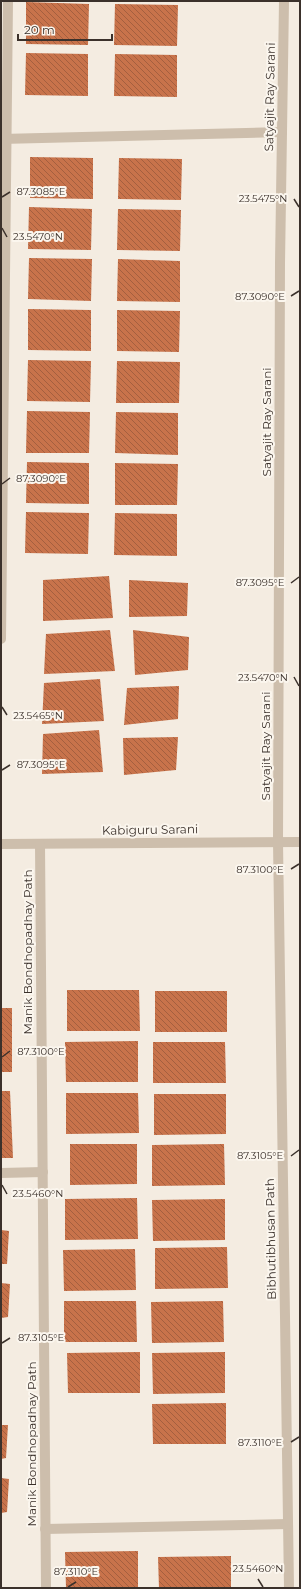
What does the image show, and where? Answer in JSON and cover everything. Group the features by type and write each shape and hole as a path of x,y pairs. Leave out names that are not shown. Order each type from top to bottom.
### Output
{"street":[{"path":"1,639 4,139 8,1"},
{"name":"Satyajit Ray Sarani","path":"278,842 284,1"},
{"path":"4,139 282,132"},
{"name":"Bibhutibhusan Path","path":"278,842 289,1588"},
{"name":"Kabiguru Sarani","path":"1,844 300,842"},
{"name":"Manik Bondhopadhay Path","path":"40,844 46,1588"},
{"path":"1,1173 43,1172"},
{"path":"45,1529 288,1524"}],"building":[{"path":"26,2 89,4 88,45 26,44"},
{"path":"115,4 178,5 177,46 114,45"},
{"path":"26,53 88,54 88,96 25,95"},
{"path":"115,54 177,55 177,97 114,96"},
{"path":"30,157 93,158 93,199 30,198"},
{"path":"119,158 182,159 181,200 118,199"},
{"path":"29,207 92,209 91,250 28,249"},
{"path":"118,209 181,210 180,251 117,250"},
{"path":"29,258 92,259 91,301 28,299"},
{"path":"118,259 180,261 180,302 117,301"},
{"path":"28,309 91,310 91,351 28,350"},
{"path":"117,310 180,311 179,352 117,351"},
{"path":"28,360 91,361 90,402 27,401"},
{"path":"117,361 180,362 179,403 116,403"},
{"path":"27,411 90,412 89,453 26,453"},
{"path":"116,412 178,413 178,455 115,453"},
{"path":"27,462 89,463 89,504 26,503"},
{"path":"115,463 178,464 177,505 115,505"},
{"path":"26,512 89,513 88,554 25,553"},
{"path":"115,513 177,514 177,556 114,555"},
{"path":"109,576 113,618 43,621 43,580"},
{"path":"129,580 188,583 187,616 129,617"},
{"path":"110,630 115,671 44,674 46,634"},
{"path":"133,630 189,637 188,670 135,675"},
{"path":"100,679 104,721 42,724 44,683"},
{"path":"179,686 178,719 124,725 127,688"},
{"path":"99,730 103,772 42,774 43,734"},
{"path":"178,737 176,770 124,775 123,738"},
{"path":"67,990 139,990 140,1031 67,1031"},
{"path":"155,991 227,991 227,1032 155,1032"},
{"path":"1,1008 12,1008 12,1072 1,1072"},
{"path":"138,1041 138,1082 66,1082 65,1042"},
{"path":"153,1042 225,1042 226,1083 153,1083"},
{"path":"1,1091 10,1091 13,1158 1,1158"},
{"path":"66,1093 138,1093 139,1133 66,1134"},
{"path":"154,1094 226,1094 226,1134 154,1135"},
{"path":"70,1144 137,1144 137,1184 70,1185"},
{"path":"224,1144 225,1185 152,1186 152,1145"},
{"path":"137,1198 138,1239 65,1240 65,1199"},
{"path":"225,1199 225,1240 153,1241 152,1200"},
{"path":"1,1230 9,1231 7,1264 1,1264"},
{"path":"227,1247 228,1288 155,1289 155,1248"},
{"path":"135,1249 136,1290 64,1291 63,1250"},
{"path":"1,1283 10,1284 8,1317 1,1318"},
{"path":"64,1301 136,1301 137,1342 64,1342"},
{"path":"223,1301 224,1342 152,1343 151,1302"},
{"path":"140,1352 140,1393 68,1393 67,1353"},
{"path":"225,1352 225,1393 153,1394 152,1353"},
{"path":"226,1403 226,1444 153,1444 152,1404"},
{"path":"1,1425 8,1425 6,1458 1,1459"},
{"path":"1,1478 9,1479 7,1512 1,1513"},
{"path":"138,1551 138,1588 66,1588 65,1552"},
{"path":"231,1556 231,1588 159,1588 158,1557"}]}
